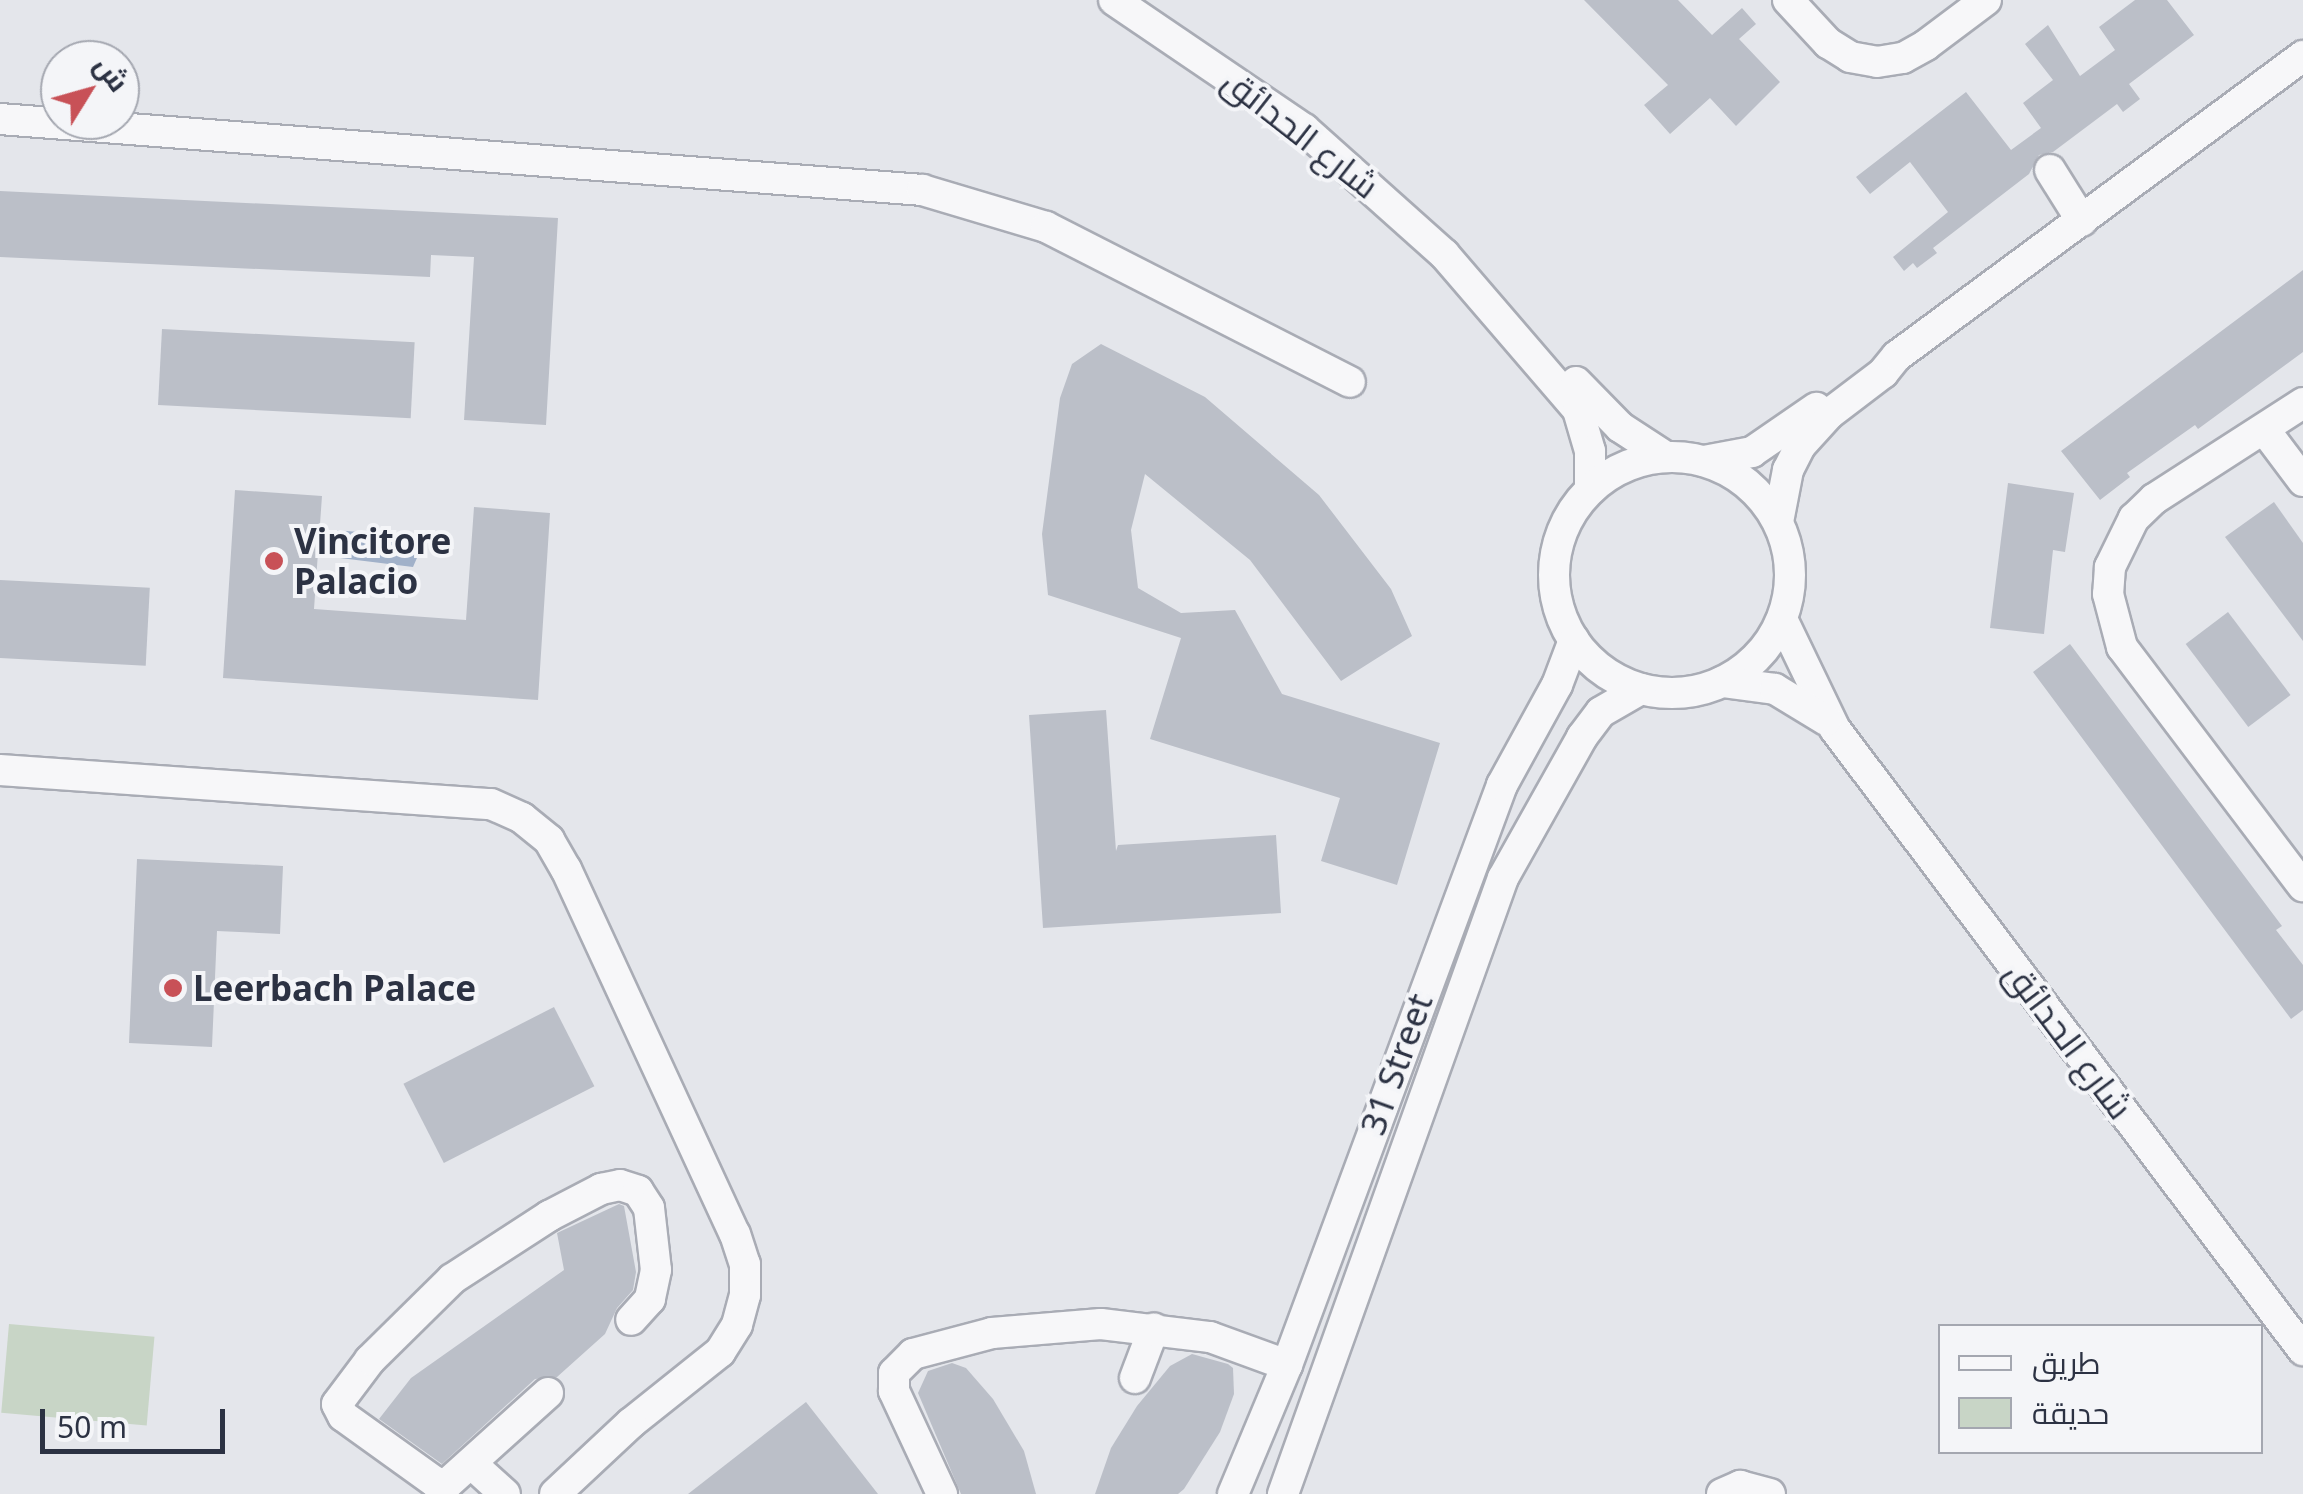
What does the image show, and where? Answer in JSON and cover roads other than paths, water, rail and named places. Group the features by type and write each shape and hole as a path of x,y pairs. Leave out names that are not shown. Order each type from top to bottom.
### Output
{"street":[{"name":"شارع الحدائق","path":"1114,0 1304,129 1394,205 1473,285"},
{"path":"1788,0 1828,42 1850,57 1877,62 1914,52 1986,0"},
{"path":"1778,522 1788,470 1801,445 1824,418 1883,373 1897,356 2303,56"},
{"path":"0,119 922,190 1078,242 1350,382"},
{"path":"2050,170 2082,221"},
{"path":"1473,285 1504,302 1620,428 1666,457"},
{"path":"1473,285 1578,410 1590,450 1590,490"},
{"path":"1835,729 1808,706 1775,689 1722,682 1678,693 1641,689 1599,668 1574,640 1556,598 1556,552 1574,509 1590,490 1625,466 1666,457 1704,461 1736,457 1764,446 1880,360 1897,356"},
{"path":"2303,403 2154,499 2134,518 2110,566 2108,594 2122,647 2303,886"},
{"path":"2264,429 2303,481"},
{"path":"1704,461 1749,486 1778,522 1790,566 1782,618 1758,656 1722,682"},
{"path":"1782,618 1835,729"},
{"name":"31 Street","path":"1233,1494 1287,1364 1502,786 1557,685 1574,640"},
{"name":"31 Street","path":"1283,1494 1503,878 1582,738 1602,712 1641,689"},
{"name":"شارع الحدائق","path":"1835,729 2303,1350"},
{"path":"0,770 490,804 522,818 548,840 566,869 735,1234 744,1264 746,1295 737,1325 720,1352 631,1423 555,1494"},
{"path":"548,1393 452,1482 435,1482 338,1408 340,1396 409,1318 499,1245 601,1189 620,1185 638,1192 649,1208 656,1270 650,1299 631,1320"},
{"path":"942,1494 894,1391 894,1373 905,1358 956,1342 1028,1328 1154,1328 1210,1337 1287,1364"},
{"path":"1135,1378 1154,1328"},
{"path":"472,1465 505,1494"},
{"path":"1722,1494 1740,1486 1770,1494"}],"water":[{"path":"333,530 411,536 420,551 413,567 332,557"}],"place":[{"name":"Vincitore Palacio","path":"274,561"},
{"name":"Leerbach Palace","path":"173,988"}]}
